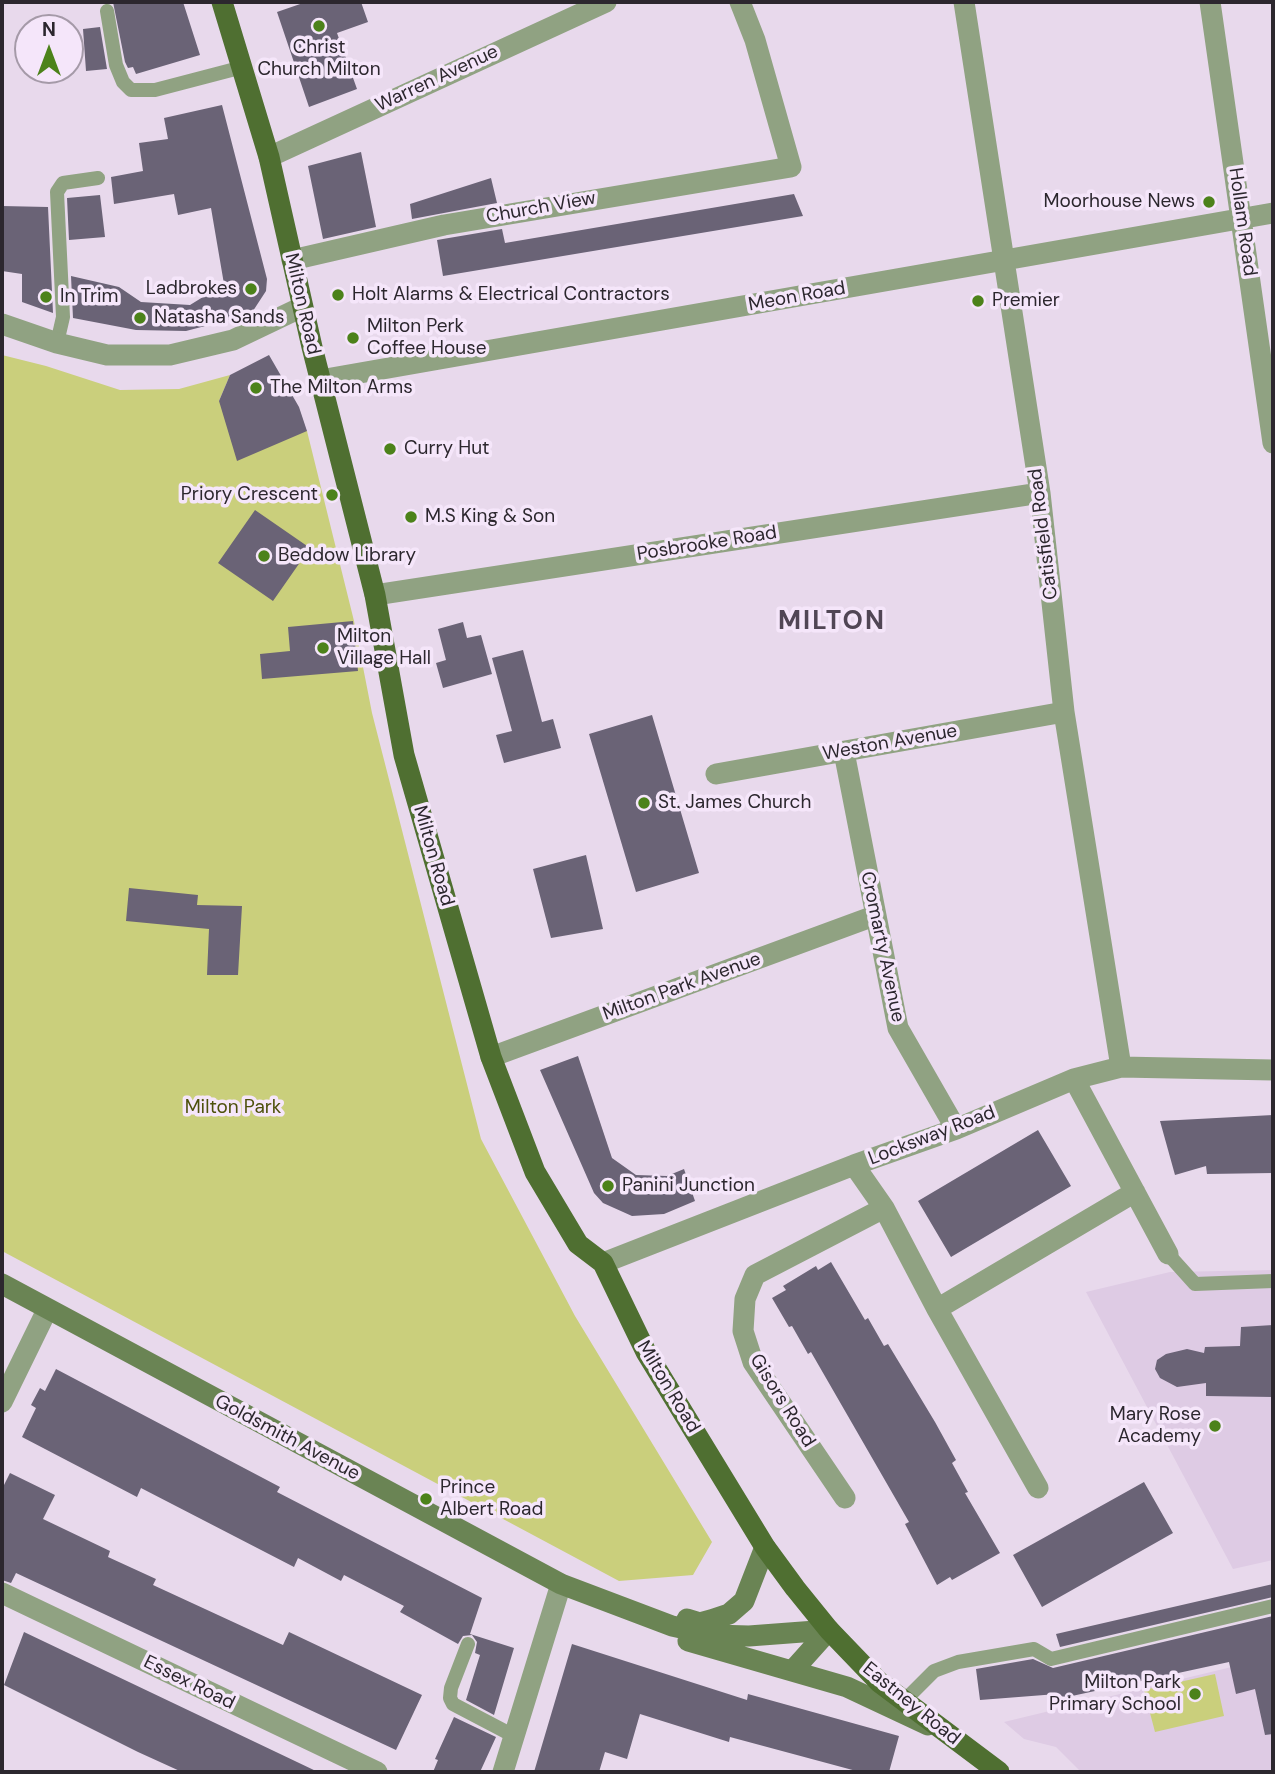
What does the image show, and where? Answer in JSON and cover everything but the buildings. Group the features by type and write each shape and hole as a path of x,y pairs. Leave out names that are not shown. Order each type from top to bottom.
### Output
{"main road":[{"name":"Milton Road","path":"222,2 269,157 302,307 375,595 404,755 491,1057 535,1172 578,1244 603,1263 646,1352 765,1547 829,1630"},
{"name":"Goldsmith Avenue","path":"2,1284 611,1613 709,1648 794,1670 846,1687 943,1731"},
{"path":"567,1587 625,1599 700,1623 729,1614 744,1601 765,1547"},
{"name":"Goldsmith Avenue","path":"567,1587 672,1626 713,1635 750,1636 829,1630"},
{"path":"794,1670 829,1630"},
{"name":"Eastney Road","path":"829,1630 863,1667 999,1772"}],"street":[{"name":"Warren Avenue","path":"269,157 606,2"},
{"name":"Church View","path":"292,260 457,223 791,167 755,40 740,2"},
{"name":"Catisfield Road","path":"964,2 1040,493 1064,712 1121,1067"},
{"name":"Hollam Road","path":"1210,2 1273,443"},
{"name":"Meon Road","path":"320,380 1273,213"},
{"path":"2,324 57,343 107,355 170,355 233,340 302,307"},
{"name":"Posbrooke Road","path":"375,595 1040,493"},
{"name":"Weston Avenue","path":"716,774 1064,712"},
{"name":"Cromarty Avenue","path":"845,752 874,916 898,1028 956,1129"},
{"name":"Milton Park Avenue","path":"491,1057 874,916"},
{"name":"Locksway Road","path":"603,1263 854,1165 956,1129 1074,1079 1121,1067 1273,1070"},
{"path":"1074,1079 1168,1254"},
{"path":"854,1165 884,1208 937,1309 1038,1488"},
{"path":"937,1309 1135,1192"},
{"name":"Gisors Road","path":"845,1498 753,1362 743,1331 745,1299 755,1275 884,1208"},
{"path":"2,1402 47,1310"},
{"path":"503,1772 567,1587"},
{"name":"Essex Road","path":"2,1593 377,1772"}],"lane":[{"path":"107,11 116,65 123,82 131,90 155,90 243,67"},
{"path":"57,343 63,317 57,192 63,183 98,178"},
{"path":"1168,1254 1195,1284 1273,1281"},
{"path":"904,1701 934,1671 957,1662 1034,1649 1051,1659 1273,1606"},
{"path":"468,1644 451,1688 450,1698 453,1704 514,1736"}],"shaded area":[{"name":"Mary Rose Academy","path":"1273,1270 1273,1560 1233,1569 1086,1292 1170,1272"},
{"name":"Milton Park Primary School","path":"1273,1657 1273,1772 1081,1772 1056,1747 1024,1739 1004,1722"}],"green space":[{"name":"Milton Park","path":"2,355 120,390 179,389 230,375 219,401 307,431 354,621 372,713 481,1139 575,1316 712,1542 693,1575 619,1581 2,1251"},
{"path":"1215,1674 1224,1716 1155,1732 1144,1690"}],"place":[{"name":"Christ Church Milton","path":"319,26"},
{"name":"Moorhouse News","path":"1209,202"},
{"name":"Ladbrokes","path":"251,289"},
{"name":"Holt Alarms & Electrical Contractors","path":"338,295"},
{"name":"In Trim","path":"46,297"},
{"name":"Premier","path":"978,301"},
{"name":"Natasha Sands","path":"140,318"},
{"name":"Milton Perk Coffee House","path":"353,338"},
{"name":"The Milton Arms","path":"256,388"},
{"name":"Curry Hut","path":"390,449"},
{"name":"Priory Crescent","path":"332,495"},
{"name":"M.S King & Son","path":"411,517"},
{"name":"Beddow Library","path":"264,556"},
{"name":"Milton Village Hall","path":"323,648"},
{"name":"St. James Church","path":"644,803"},
{"name":"Panini Junction","path":"608,1186"},
{"name":"Mary Rose Academy","path":"1215,1426"},
{"name":"Prince Albert Road","path":"426,1499"},
{"name":"Milton Park Primary School","path":"1195,1694"}],"district":[{"name":"MILTON","path":"832,622"}]}
